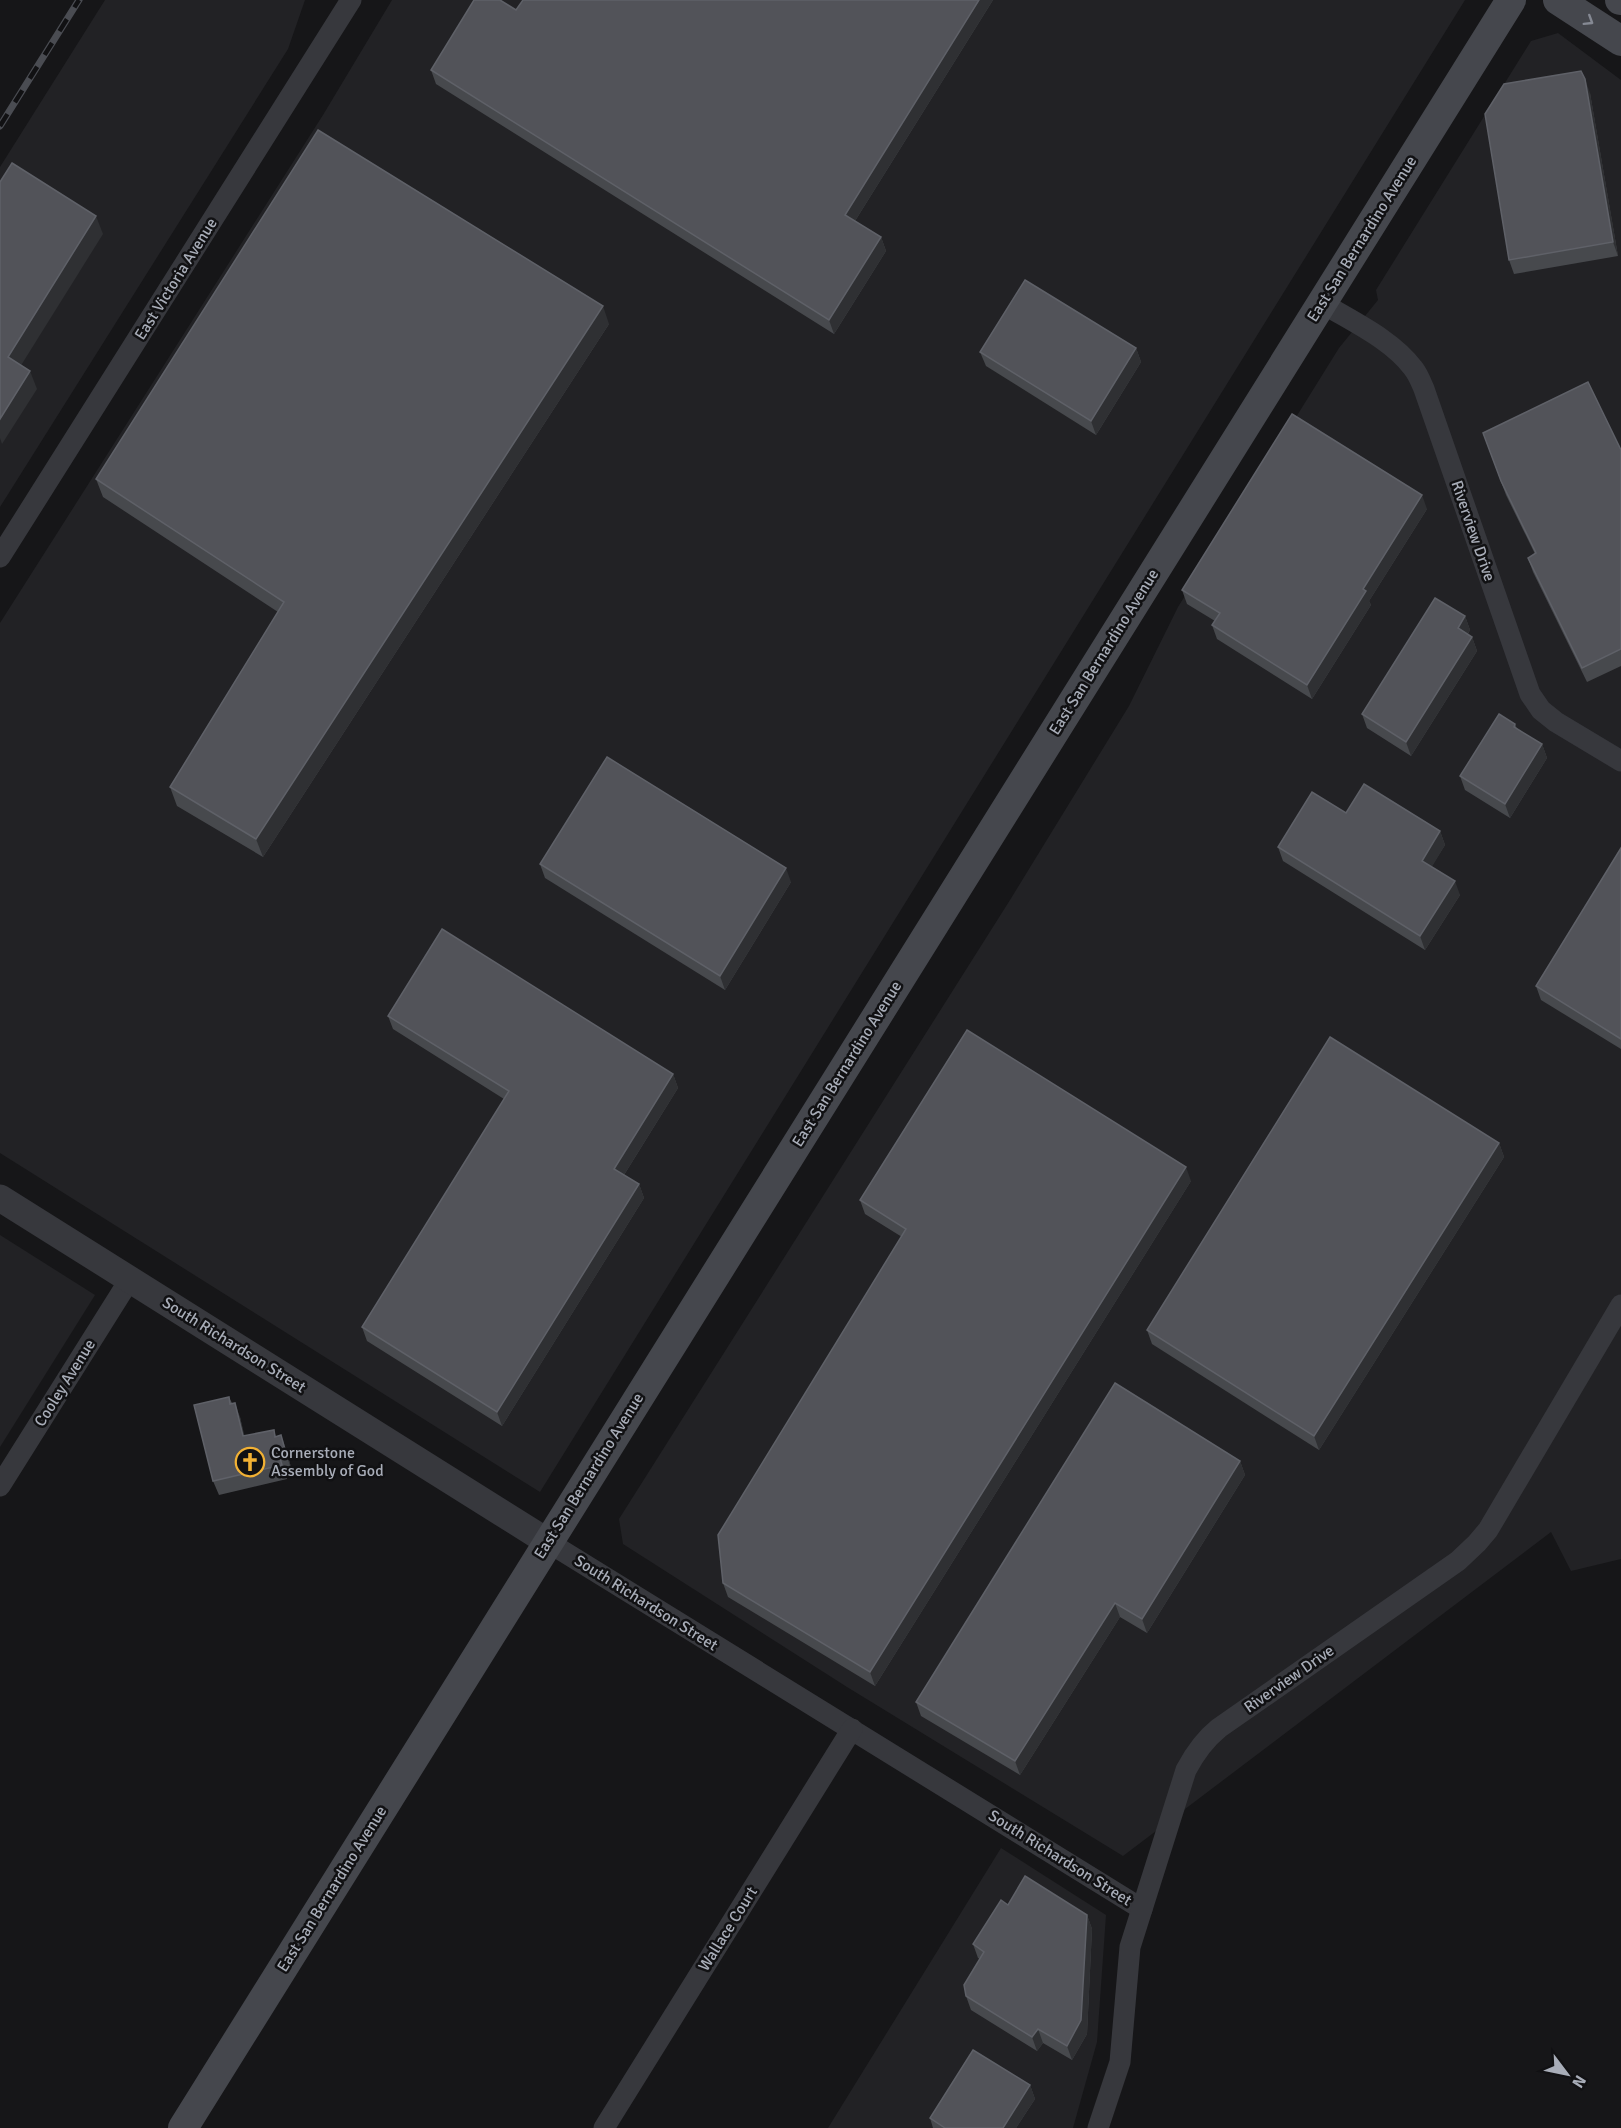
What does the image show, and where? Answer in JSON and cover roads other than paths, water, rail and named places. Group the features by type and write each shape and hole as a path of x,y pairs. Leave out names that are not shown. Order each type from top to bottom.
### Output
{"main road":[{"name":"East San Bernardino Avenue","path":"183,2128 1511,0"},
{"path":"1558,0 1621,41"}],"street":[{"name":"East Victoria Avenue","path":"0,557 351,0"},
{"name":"Riverview Drive","path":"1322,303 1388,345 1414,369 1424,389 1530,694 1541,710 1556,722 1621,761"},
{"name":"South Richardson Street","path":"0,1198 548,1542 1142,1909"},
{"name":"Cooley Avenue","path":"0,1486 130,1279"},
{"name":"Riverview Drive","path":"1098,2128 1120,2062 1128,1959 1186,1770 1195,1753 1206,1738 1458,1561 1477,1543 1488,1530 1621,1305"},
{"name":"Wallace Court","path":"604,2128 852,1729"}],"railway":[{"path":"0,126 79,0"}],"place":[{"name":"Cornerstone Assembly of God","path":"250,1462"}]}
